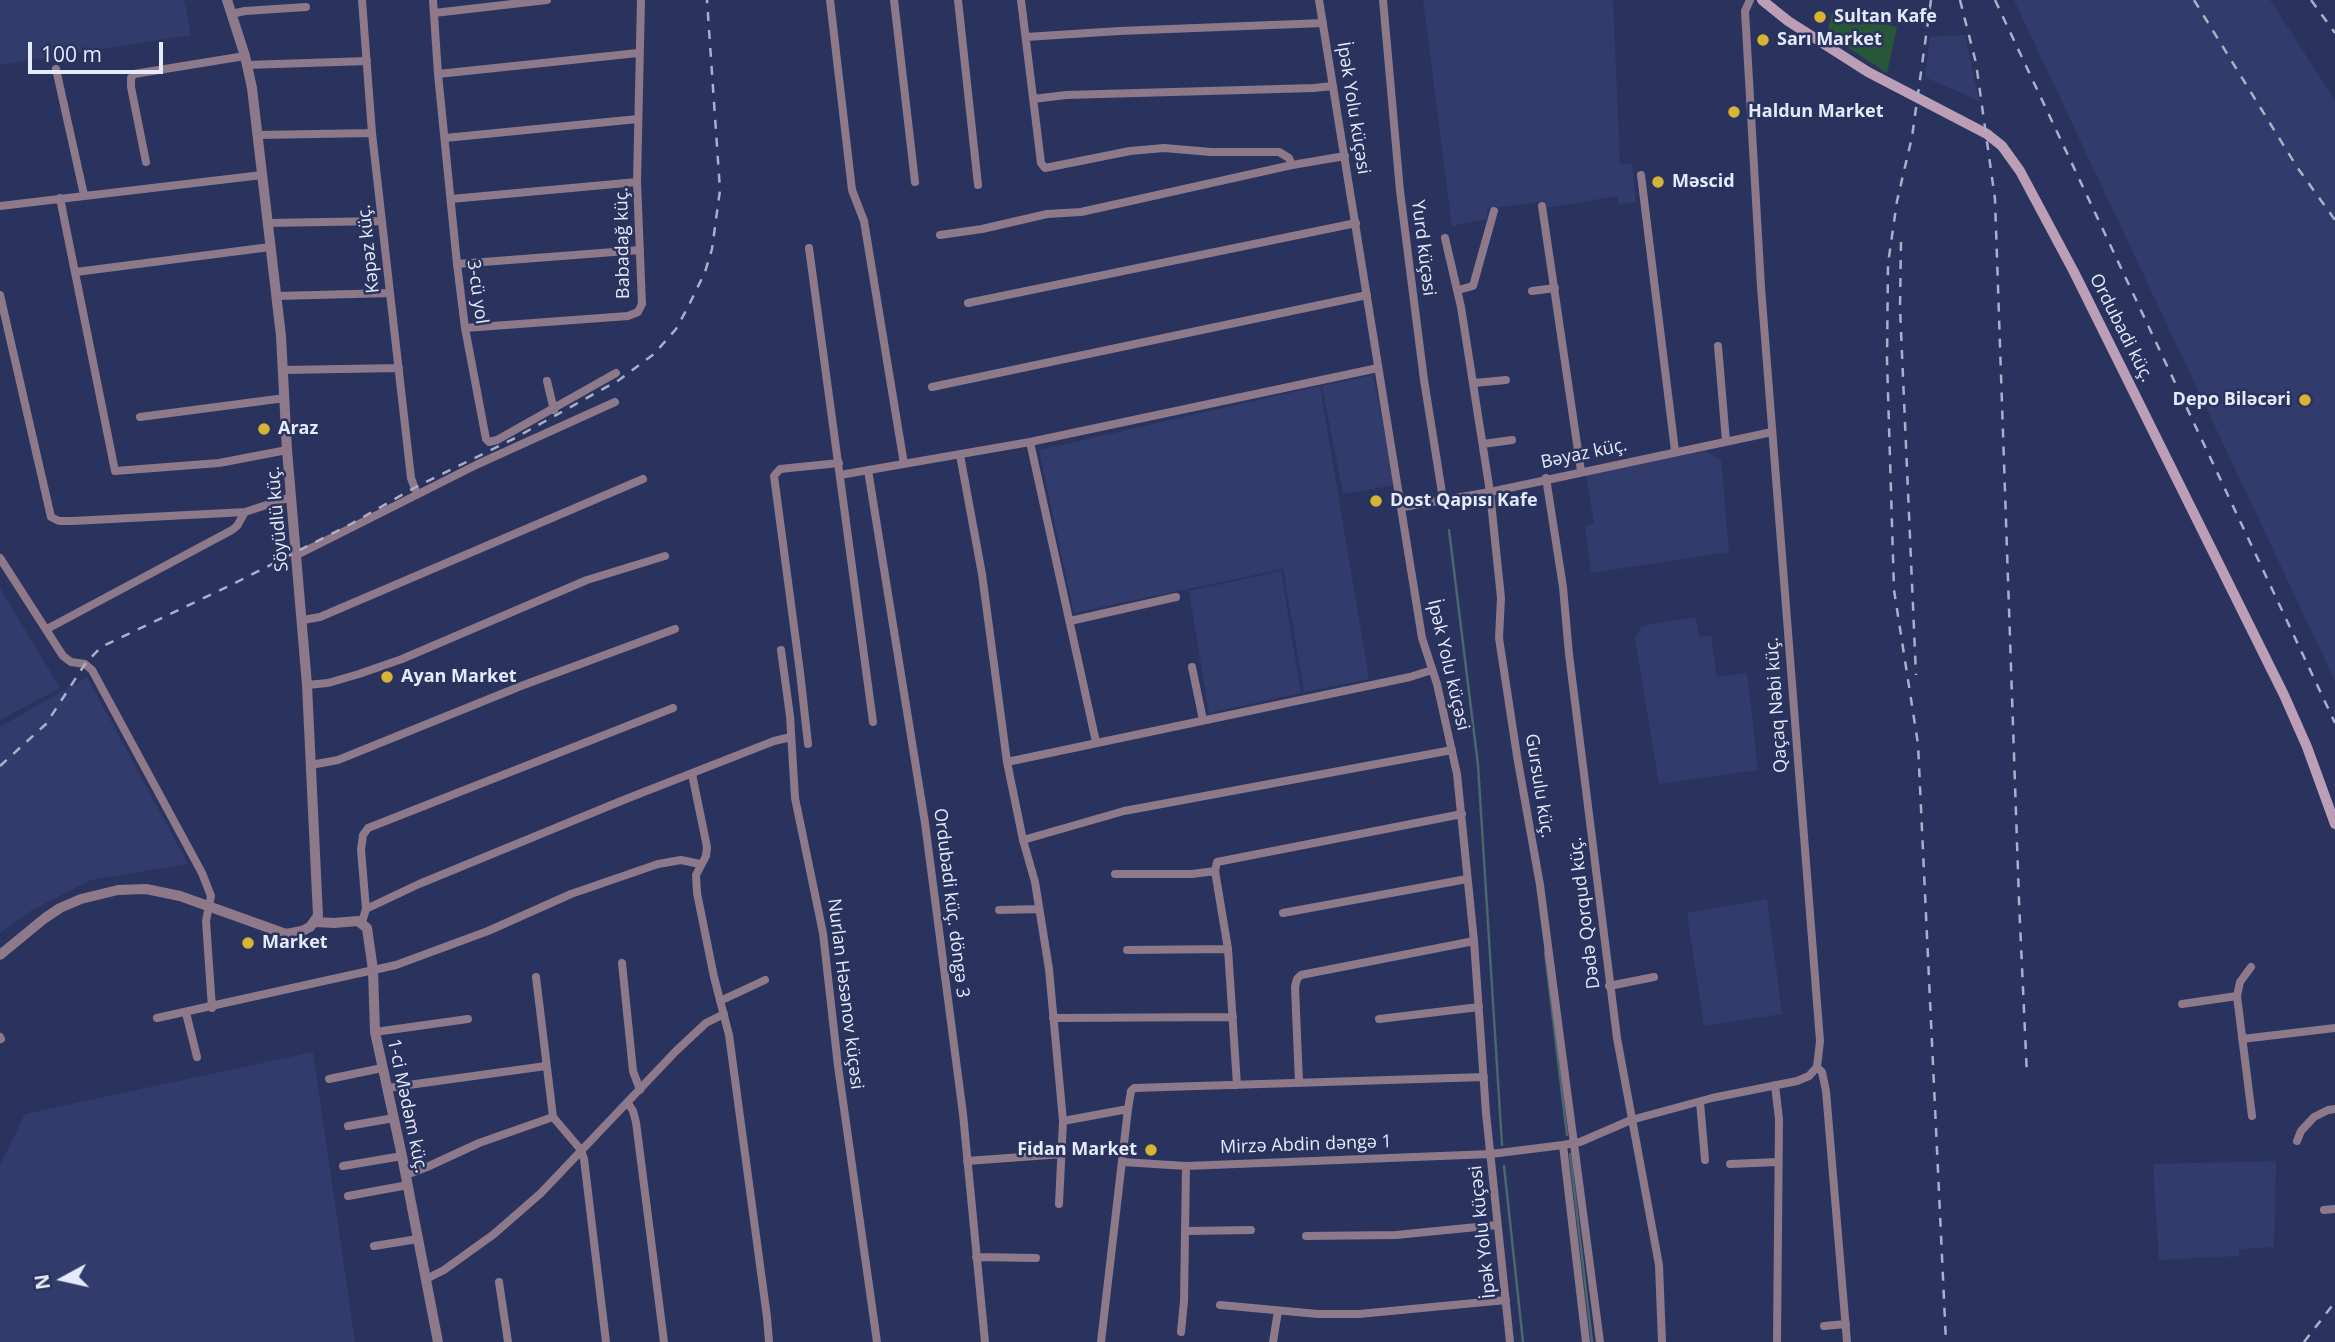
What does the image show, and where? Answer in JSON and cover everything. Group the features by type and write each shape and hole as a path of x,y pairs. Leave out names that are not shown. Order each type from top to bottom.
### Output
{"main road":[{"name":"Ordubadi küç.","path":"1762,0 1788,22 1868,72 1995,139 2020,171 2074,272 2284,695 2307,747 2335,824"}],"street":[{"name":"Söyüdlü küç.","path":"227,0 246,61 258,135 277,296 291,497 303,620 318,906 316,922"},
{"name":"Kəpəz küç.","path":"362,0 372,133 411,478 417,494"},
{"name":"3-cü yol","path":"433,0 457,264 465,328 487,441 497,440 554,410 616,373"},
{"path":"434,13 547,0"},
{"name":"Babadağ küç.","path":"465,328 628,316 638,312 642,303 637,183 641,0"},
{"path":"830,0 852,190 864,221 904,464"},
{"path":"894,0 915,182"},
{"path":"958,0 978,185"},
{"path":"1021,0 1041,163 1045,168 1130,151 1164,148 1212,152 1279,152 1289,158 1292,165"},
{"name":"İpək Yolu küçəsi","path":"1319,0 1403,507 1422,638 1452,750 1462,814 1497,1225 1510,1342"},
{"name":"Yurd küçəsi","path":"1383,0 1400,191 1424,380 1443,499"},
{"name":"Qaçaq Nəbi küç.","path":"1750,0 1745,11 1745,25 1761,287 1820,1041 1817,1067"},
{"path":"231,14 245,10 306,7"},
{"path":"1026,37 1323,23"},
{"path":"438,74 638,52"},
{"path":"146,162 131,87 134,74 246,61 367,61"},
{"path":"56,69 84,195"},
{"path":"1033,99 1066,95 1333,86"},
{"path":"445,138 638,119"},
{"path":"258,135 372,133"},
{"path":"940,234 982,229 1047,214 1082,212 1292,165 1345,156"},
{"path":"0,206 262,174"},
{"path":"1641,175 1675,451"},
{"path":"451,199 637,183"},
{"path":"60,198 115,471 219,463 288,450"},
{"path":"1542,206 1581,471"},
{"path":"1458,290 1473,286 1494,211"},
{"path":"268,223 382,221"},
{"path":"968,303 1356,223"},
{"name":"Gursulu küç.","path":"1445,238 1458,290 1490,492 1501,598 1499,638 1540,885 1600,1342"},
{"path":"76,272 271,247"},
{"path":"809,248 873,722"},
{"path":"457,264 640,250"},
{"path":"1532,291 1555,288"},
{"path":"277,296 390,293"},
{"path":"0,295 51,517 59,522 73,522 245,512 291,497"},
{"path":"932,387 1367,295"},
{"path":"1718,346 1726,441"},
{"path":"283,370 399,368"},
{"path":"840,475 1031,442 1378,368"},
{"path":"1474,383 1506,380"},
{"path":"547,381 554,410"},
{"path":"140,417 285,398"},
{"path":"297,555 417,494 615,402"},
{"name":"Bəyaz küç.","path":"1403,507 1490,492 1772,432"},
{"path":"1483,443 1512,440"},
{"path":"1031,442 1096,743"},
{"path":"960,455 982,574 1007,762 1023,841 1035,882 1049,969 1063,1121 1059,1204"},
{"path":"808,744 774,476 780,469 839,463"},
{"name":"Ordubadi küç. döngə 3","path":"868,470 925,823 967,1161 985,1342"},
{"name":"Dədə Qorqud küç.","path":"1546,478 1563,587 1609,986 1659,1265 1662,1342"},
{"path":"303,620 320,617 643,479"},
{"path":"47,629 232,530 245,512"},
{"path":"307,685 328,683 402,659 587,580 665,556"},
{"path":"0,558 63,656 71,662 85,664 92,670 202,873 211,896 206,933 212,1008"},
{"path":"1070,621 1176,597"},
{"path":"311,765 338,760 521,686 675,629"},
{"name":"Nurlan Həsənov küçəsi","path":"781,650 795,798 812,868 823,933 838,1066 877,1342"},
{"path":"1192,667 1203,720"},
{"path":"1007,762 1410,677 1432,670"},
{"path":"0,955 60,908 102,893 146,889 208,905 286,934 302,931 316,922 362,922 366,909 361,850 363,835 368,828 673,708"},
{"path":"366,909 480,859 774,741 791,737"},
{"path":"1023,841 1124,811 1452,750"},
{"path":"692,774 707,847 706,856 696,875 697,893 729,1035 769,1342"},
{"path":"1237,1085 1228,948 1215,865 1221,859 1462,814"},
{"path":"157,1018 212,1008 416,958 488,931 571,894 658,864 681,860 700,864"},
{"path":"1115,874 1192,874 1215,871"},
{"path":"1283,913 1467,879"},
{"path":"999,910 1039,909"},
{"name":"1-ci Mədəm küç.","path":"362,922 370,939 375,1032 438,1342"},
{"path":"1299,1083 1296,987 1297,979 1301,975 1474,941"},
{"path":"1127,950 1228,948"},
{"path":"622,963 633,1071 640,1090"},
{"path":"2251,967 2240,982 2237,996 2252,1116"},
{"path":"536,977 553,1117 581,1150 586,1172 606,1342"},
{"path":"1609,986 1654,977"},
{"path":"720,1001 765,980"},
{"path":"2182,1004 2237,996"},
{"path":"1379,1019 1479,1007"},
{"path":"186,1013 197,1057"},
{"path":"426,1279 444,1270 494,1234 541,1193 693,1034 706,1023 724,1014"},
{"path":"1053,1018 1233,1017"},
{"path":"375,1032 468,1019"},
{"path":"2242,1039 2335,1028"},
{"path":"387,1088 547,1066"},
{"path":"1491,1154 1575,1143 1631,1120 1700,1101 1804,1079 1817,1067 1822,1072 1826,1091 1847,1342"},
{"path":"329,1079 382,1068"},
{"path":"1101,1342 1131,1091 1139,1086 1484,1077"},
{"path":"1775,1085 1779,1119 1777,1342"},
{"path":"1700,1101 1705,1160"},
{"path":"628,1103 634,1111 636,1122 664,1342"},
{"path":"2297,1141 2301,1131 2314,1117 2335,1109"},
{"path":"1063,1121 1128,1110"},
{"path":"348,1196 407,1180 427,1167 478,1143 553,1117"},
{"path":"348,1126 394,1118"},
{"path":"1563,1145 1586,1342"},
{"path":"967,1161 1063,1154"},
{"name":"Mirzə Abdin dəngə 1","path":"1123,1162 1186,1166 1491,1154"},
{"path":"343,1166 402,1156"},
{"path":"1730,1164 1777,1162"},
{"path":"1181,1332 1187,1231 1186,1166"},
{"path":"2324,1210 2335,1209"},
{"path":"1306,1236 1396,1236 1497,1225"},
{"path":"1187,1231 1251,1230"},
{"path":"374,1246 418,1239"},
{"path":"976,1256 1036,1258"},
{"path":"499,1282 508,1342"},
{"path":"1220,1305 1318,1314 1360,1314 1506,1300"},
{"path":"1273,1342 1278,1311"},
{"path":"1824,1326 1846,1324"}],"shaded area":[{"path":"0,0 184,0 191,35 0,65"},
{"path":"1423,0 1613,0 1620,164 1632,164 1636,202 1619,204 1617,196 1547,208 1545,201 1487,209 1487,219 1452,226"},
{"path":"2014,0 2270,0 2335,100 2335,681"},
{"path":"1965,35 1979,101 1925,77 1930,37"},
{"path":"1373,375 1395,485 1343,494 1322,386"},
{"path":"1320,386 1369,679 1304,692 1283,569 1074,613 1039,450"},
{"path":"1706,451 1721,460 1729,552 1591,573 1585,526 1594,523 1586,475"},
{"path":"1281,571 1301,693 1209,713 1189,591"},
{"path":"0,588 60,688 0,720"},
{"path":"1696,617 1699,637 1711,636 1717,677 1747,673 1758,770 1659,784 1635,638 1642,626"},
{"path":"87,677 188,864 91,880 32,910 0,933 0,727"},
{"path":"1767,899 1782,1014 1704,1026 1687,913"},
{"path":"313,1052 355,1342 0,1342 0,1165 25,1114"},
{"path":"2276,1161 2274,1247 2239,1249 2239,1256 2159,1260 2153,1164"}],"green space":[{"path":"1832,12 1897,27 1887,73 1827,34"}],"waterway":[{"path":"1449,530 1478,765 1502,1145"},
{"path":"1545,952 1567,1135"},
{"path":"1570,1154 1592,1342"},
{"path":"1504,1166 1523,1342"}],"railway":[{"path":"0,766 46,724 85,664 101,647 231,585 515,438 619,380 654,354 676,329 705,272 712,249 720,190 707,0"},
{"path":"1931,0 1912,137 1897,201 1888,264 1887,360 1894,590 1918,744 1946,1342"},
{"path":"1960,0 1976,63 1995,199 2027,1076"},
{"path":"1995,0 2335,723"},
{"path":"2194,0 2297,167 2335,220"},
{"path":"2311,0 2335,33"},
{"path":"1901,242 1900,308 1916,675"},
{"path":"2304,1342 2335,1302"}],"place":[{"name":"Sultan Kafe","path":"1820,17"},
{"name":"Sarı Market","path":"1763,40"},
{"name":"Haldun Market","path":"1734,112"},
{"name":"Məscid","path":"1658,182"},
{"name":"Depo Biləcəri","path":"2305,400"},
{"name":"Araz","path":"264,429"},
{"name":"Dost Qapısı Kafe","path":"1376,501"},
{"name":"Ayan Market","path":"387,677"},
{"name":"Market","path":"248,943"},
{"name":"Fidan Market","path":"1151,1150"}]}
